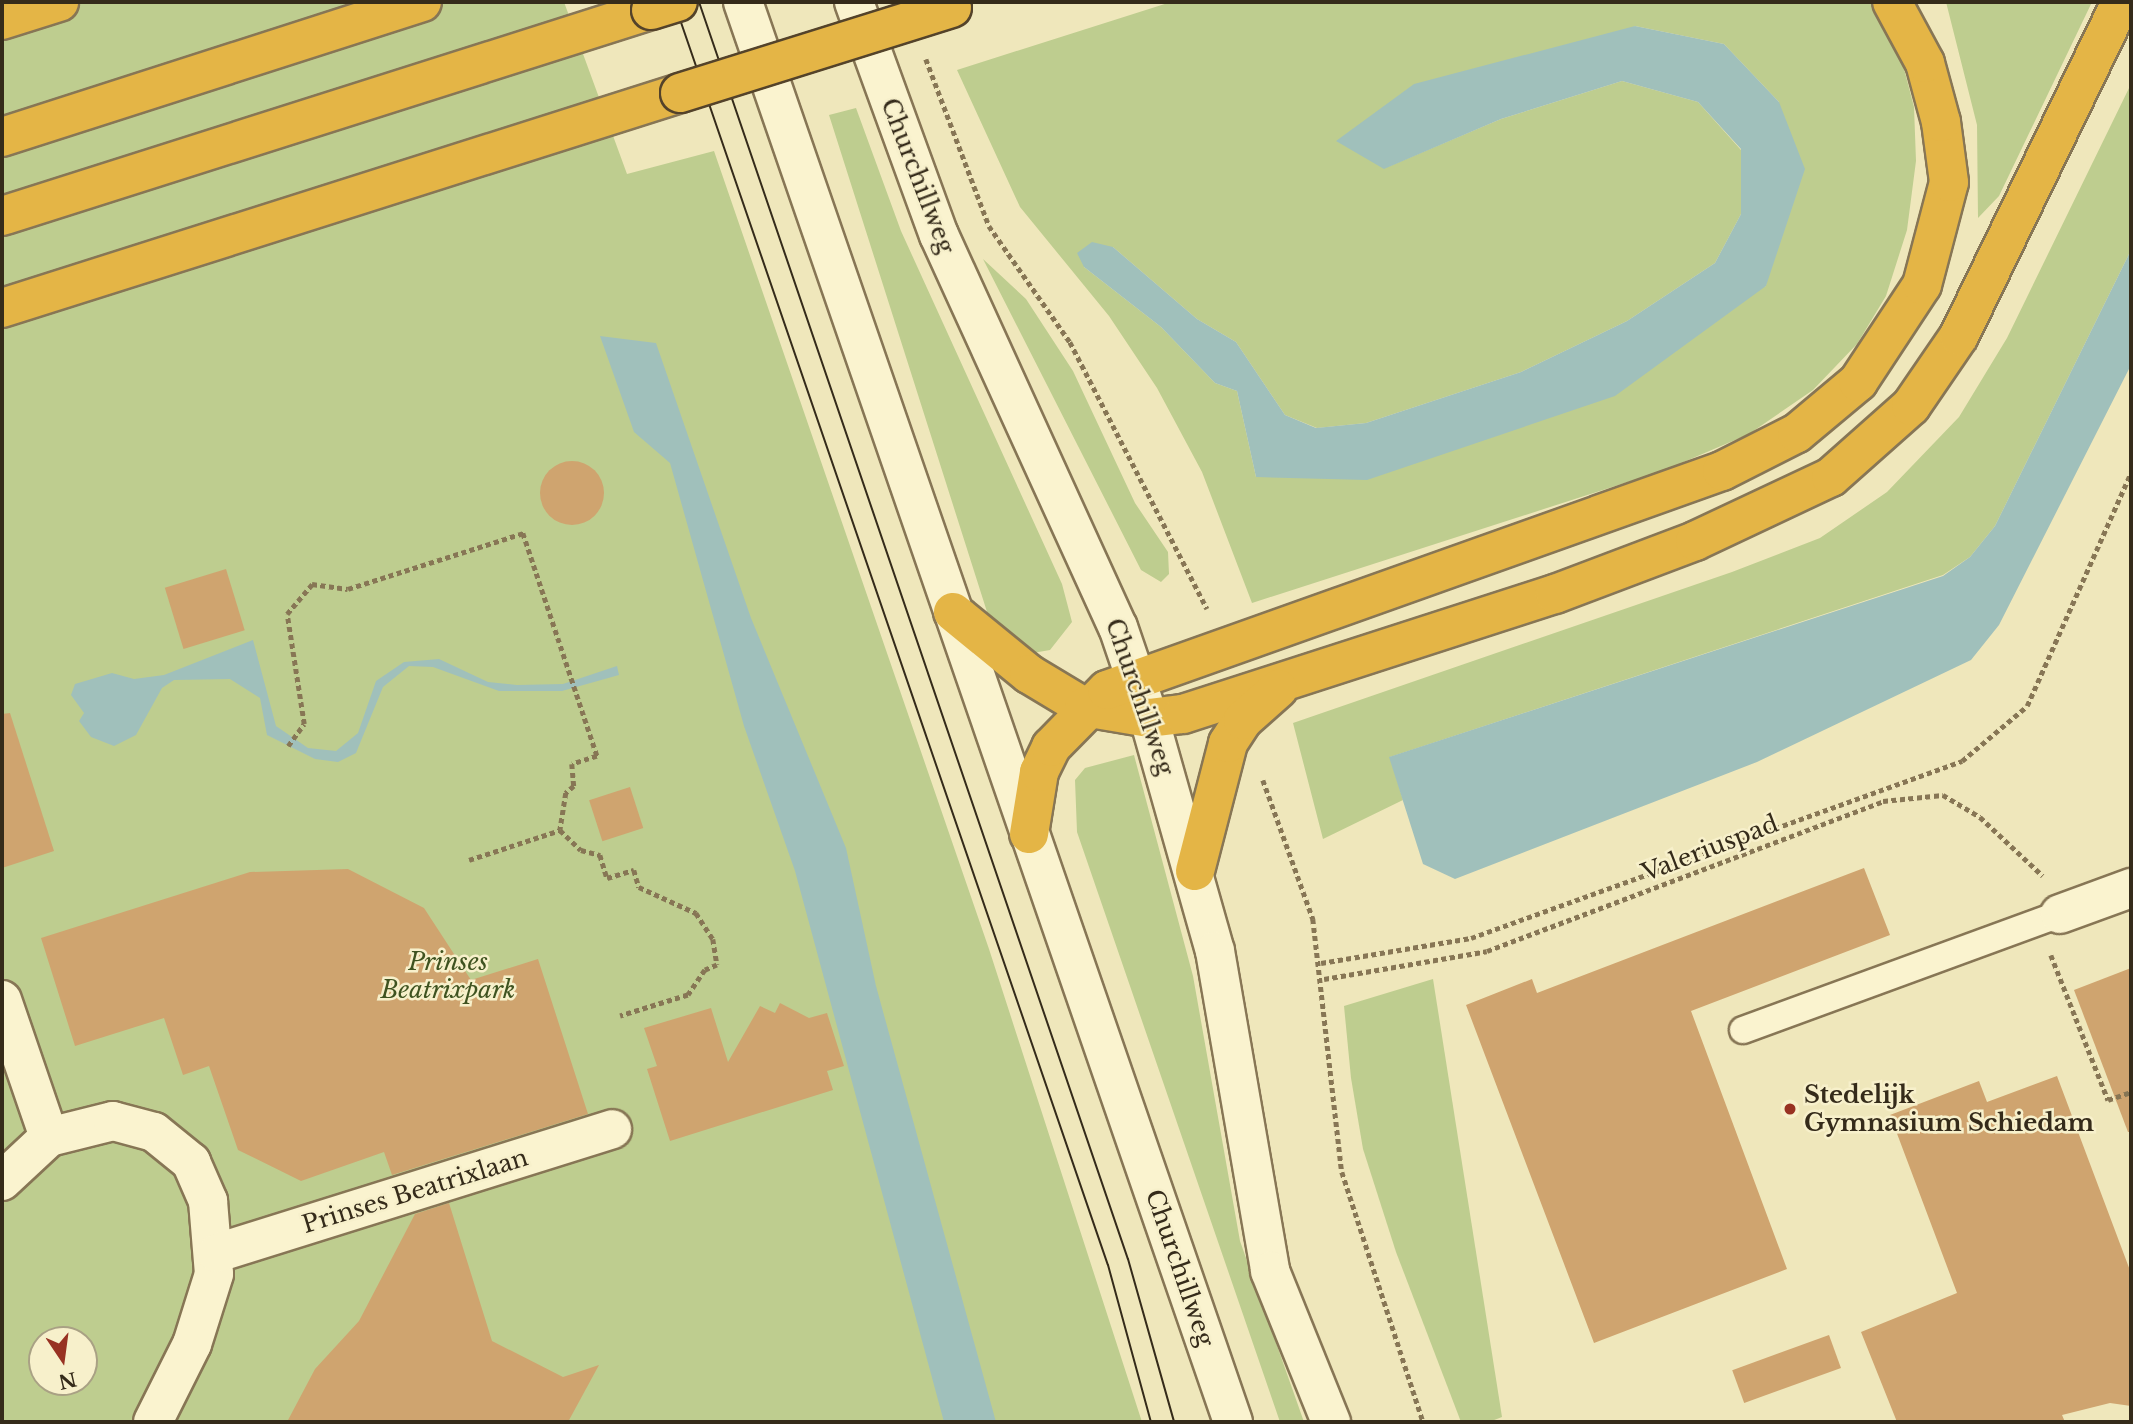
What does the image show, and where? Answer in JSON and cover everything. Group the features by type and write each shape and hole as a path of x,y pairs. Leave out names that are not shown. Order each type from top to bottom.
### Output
{"highway":[{"path":"2,20 59,2"},
{"path":"2,137 422,2"},
{"path":"1029,834 1039,772 1084,707 1134,676 1722,471 1797,433 1858,382 1922,285 1949,182 1941,122 1924,63 1892,2"},
{"path":"953,612 1029,674 1084,707 1149,719 1283,686 1695,541 1831,477 1911,406 1959,336 2121,2"},
{"path":"2,308 963,5"},
{"path":"2,216 665,6"},
{"path":"1195,871 1228,743 1243,720 1283,686"}],"main road":[{"name":"Churchillweg","path":"743,2 1233,1422"},
{"name":"Churchillweg","path":"854,2 939,235 1118,627 1149,719 1195,871 1270,1270 1331,1422"},
{"path":"2049,918 2131,888"},
{"path":"2,1000 49,1137"},
{"path":"2,1181 49,1137 113,1121 154,1132 191,1162 208,1201 217,1253 192,1345 153,1422"},
{"name":"Prinses Beatrixlaan","path":"217,1253 612,1129"}],"lane":[{"path":"1743,1030 2049,918"}],"path":[{"name":"Churchillweg","path":"923,52 989,226 1088,374 1147,500 1199,584 1218,646"},
{"path":"1321,963 1471,938 1962,761 2027,706 2131,472"},
{"path":"288,746 304,724 286,614 312,584 348,589 523,533 597,756 572,764 574,786 566,793 560,830"},
{"path":"1243,720 1312,919 1324,979 1342,1172 1423,1422"},
{"name":"Valeriuspad","path":"1324,979 1487,951 1883,802 1943,794 2038,866 2049,918 2108,1100 2131,1092"},
{"path":"469,860 560,830"},
{"path":"560,830 581,850 600,855 607,878 634,870 639,887 696,913 713,939 717,965 688,995 620,1016"}],"green space":[{"name":"Prinses Beatrixpark","path":"2,2 564,2 627,174 714,151 989,949 1142,1422 2,1422"},
{"path":"1171,2 1873,2 1897,42 1914,107 1916,161 1907,230 1886,296 1857,344 1813,390 1749,434 1665,470 1252,603 1202,472 1157,388 1109,316 1020,207 957,70","holes":["1635,26 1724,44 1779,102 1766,286 1256,477 1237,391 1215,383 1161,327 1084,267 1113,247 1197,319 1236,342 1285,415 1317,428 1366,423 1521,372 1627,321 1715,263 1741,214 1741,150 1698,102 1622,81 1501,119 1385,168"]},
{"path":"1946,2 2092,2 1999,196 1978,218 1977,125"},
{"path":"2131,84 2131,250 1995,526 1970,557 1943,575 1390,757 1403,800 1323,839 1293,723 1732,572 1820,538 1887,492 1959,417 2007,338"},
{"path":"856,108 901,231 1062,584 1072,622 1050,650 1027,654 1006,644 988,615 829,115"},
{"path":"983,259 1026,299 1073,371 1135,503 1168,552 1169,574 1161,582 1141,570"},
{"path":"1134,755 1193,976 1240,1241 1304,1422 1280,1422 1077,832 1075,780 1085,768"},
{"path":"1433,979 1502,1417 1489,1422 1461,1422 1396,1252 1363,1149 1351,1078 1344,1006"}],"water":[{"path":"1635,26 1724,44 1779,102 1805,169 1766,286 1615,396 1367,480 1256,477 1237,391 1215,383 1161,327 1084,267 1077,253 1092,242 1113,247 1197,319 1236,342 1285,415 1316,428 1366,423 1521,372 1627,321 1715,263 1741,214 1741,149 1698,102 1622,81 1501,119 1384,169 1336,141 1414,84"},
{"path":"2131,250 2131,365 1999,625 1971,660 1757,762 1455,879 1423,864 1389,757 1943,576 1970,557 1995,526"},
{"path":"600,336 656,343 751,618 846,848 876,986 996,1422 944,1422 795,871 744,726 670,463 634,432"},
{"path":"253,640 276,726 308,748 336,751 358,733 376,681 404,662 439,659 488,682 517,685 563,684 617,666 619,675 562,691 499,691 433,667 409,666 383,687 356,753 338,762 315,759 267,735 260,698 230,679 174,680 162,688 136,735 114,746 91,737 79,721 84,713 71,695 75,684 112,673 134,679 164,675"}],"building":[{"path":"566,461 578,461 595,470 602,481 602,505 595,516 578,525 566,525 554,520 545,511 540,499 540,487 545,475 554,466"},
{"path":"226,569 245,630 184,649 165,588"},
{"path":"10,713 54,851 2,868 2,714"},
{"path":"630,787 643,828 602,841 589,800"},
{"path":"1864,868 1890,935 1691,1011 1787,1269 1594,1343 1466,1005 1532,979 1537,993"},
{"path":"348,869 424,908 471,980 538,959 588,1114 392,1175 384,1152 301,1181 238,1150 209,1066 183,1075 164,1018 75,1046 41,938 250,872"},
{"path":"2131,968 2131,1132 2128,1132 2074,990"},
{"path":"780,1003 809,1018 827,1013 844,1066 827,1071 833,1090 670,1141 647,1069 657,1066 644,1028 711,1008 728,1062 760,1006 775,1013"},
{"path":"2057,1076 2131,1273 2131,1406 2110,1403 2062,1415 2065,1422 1897,1422 1861,1332 1957,1293 1890,1115 1979,1081 1987,1102"},
{"path":"449,1203 492,1341 563,1377 599,1365 568,1422 287,1422 315,1369 359,1321 415,1214"},
{"path":"1829,1335 1841,1368 1744,1403 1732,1370"}],"tram line":[{"path":"674,2 1108,1265 1151,1422"},
{"path":"699,2 1128,1259 1174,1422"}],"place":[{"name":"Stedelijk Gymnasium Schiedam","path":"1790,1109"}]}
